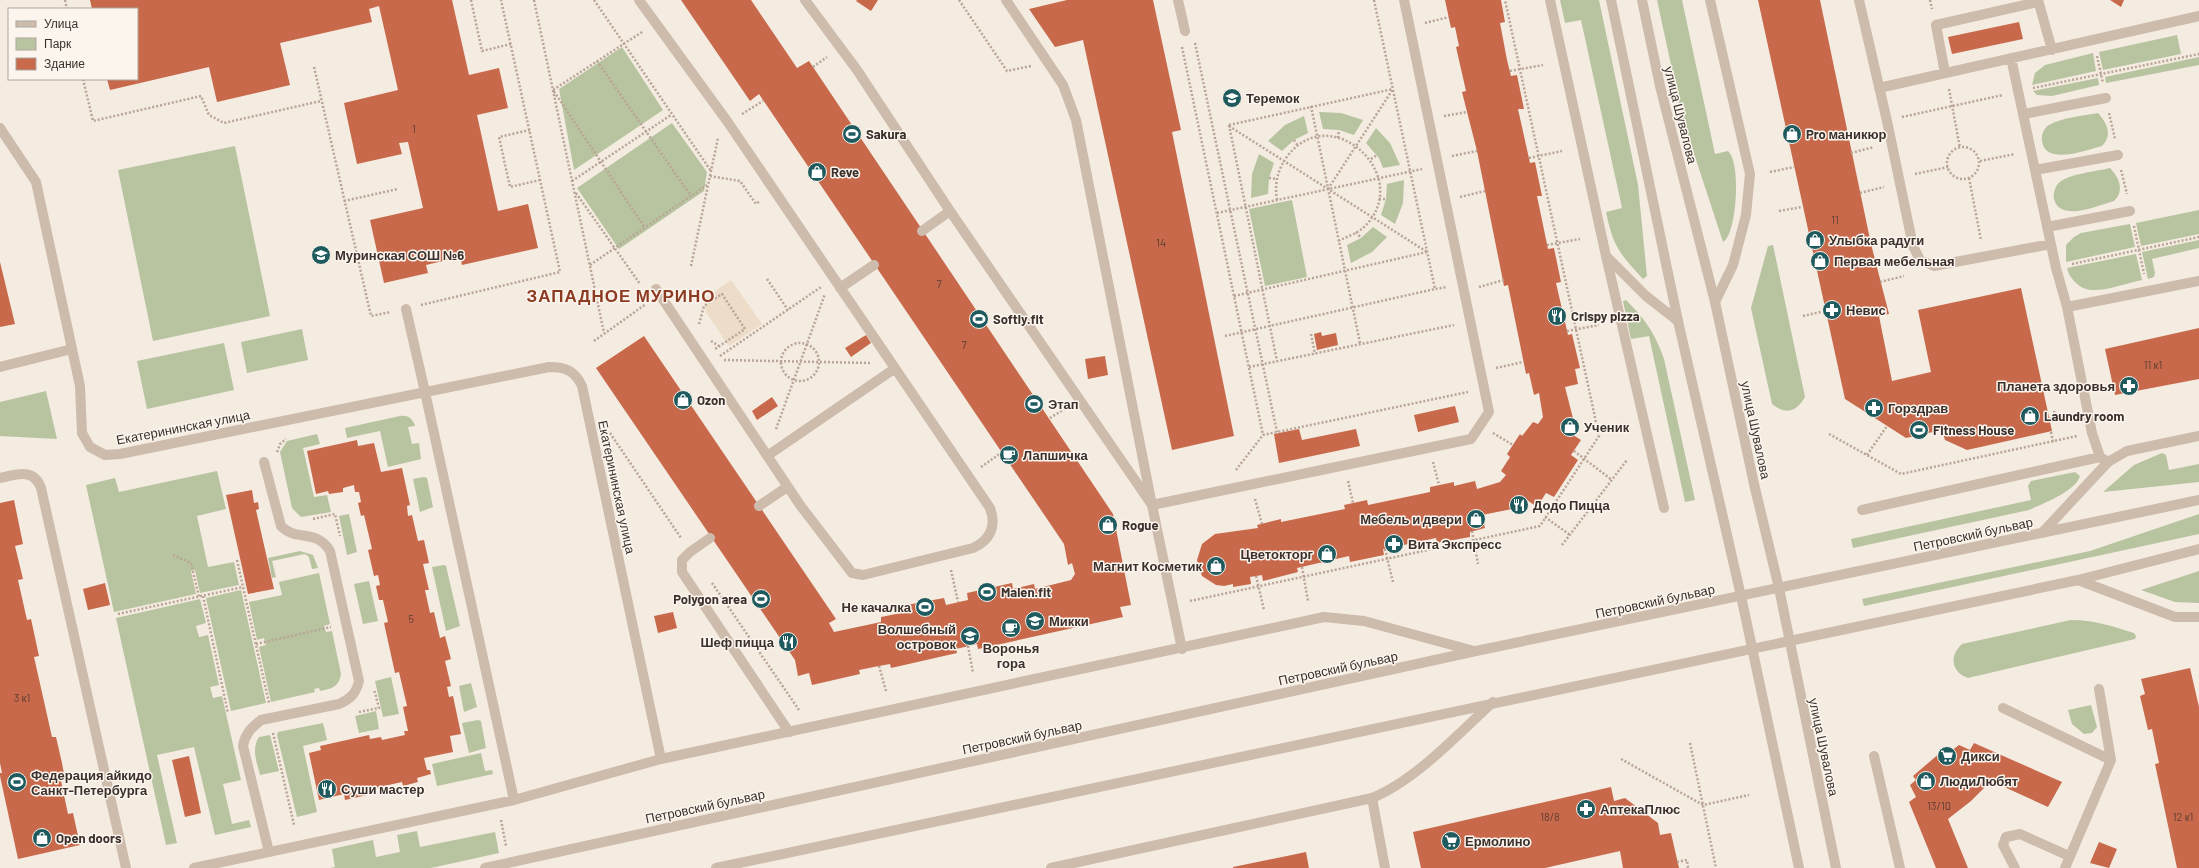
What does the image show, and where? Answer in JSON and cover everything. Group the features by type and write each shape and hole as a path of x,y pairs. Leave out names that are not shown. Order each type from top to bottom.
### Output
{"street":[{"path":"638,0 654,24 728,121 894,369 990,508 994,518 990,532 984,543 973,548 857,575 852,573 834,552 787,487 695,344 656,295"},
{"path":"805,0 857,70 950,210 1152,505"},
{"path":"1006,0 1046,63 1063,85 1076,120 1182,649"},
{"path":"1178,0 1183,36"},
{"path":"1152,505 1471,439 1489,412 1404,0"},
{"path":"1550,0 1606,256 1664,508"},
{"path":"1611,0 1678,321 1741,596 1800,868"},
{"name":"улица Шувалова","path":"1642,0 1660,86 1715,302 1754,484 1779,588 1836,868"},
{"path":"1710,0 1750,174 1746,215 1733,265 1715,302"},
{"path":"1859,0 1913,246 1920,260 1934,266 2051,244"},
{"path":"1945,73 1936,25 2038,1 2052,50"},
{"path":"1879,88 2199,16"},
{"path":"2012,58 2047,227 2067,307 2092,433 2104,460"},
{"path":"2024,114 2106,98"},
{"name":"Екатерининская улица","path":"0,128 36,182 80,386 82,433 90,447 105,455 120,454 549,367 570,370 577,376 582,386 661,759"},
{"path":"2035,170 2118,155"},
{"path":"922,231 950,210"},
{"path":"2047,227 2130,211"},
{"path":"1606,256 1646,296 1678,321"},
{"path":"840,288 874,265"},
{"path":"2067,307 2199,281"},
{"path":"406,309 514,800"},
{"path":"0,367 72,349"},
{"path":"767,456 894,369"},
{"path":"1862,510 2104,460 2127,451 2199,436"},
{"path":"2042,533 2104,460"},
{"path":"264,462 281,526 286,532 315,537 325,542 330,551 359,682 357,690 350,699 339,704 261,720 251,728 245,738 243,746 268,852"},
{"path":"0,478 21,473 32,475 38,480 41,488 126,868"},
{"path":"759,506 787,487"},
{"name":"Петровский бульвар","path":"485,868 1476,651 2199,500"},
{"path":"710,538 690,552 682,560 682,572 789,732"},
{"path":"716,868 1493,702 2078,580 2199,549"},
{"path":"2078,580 2175,617 2199,617"},
{"path":"194,868 514,800 661,759 1182,649 1324,617 1364,621 1476,651"},
{"path":"2064,868 2111,760 2099,689"},
{"path":"1051,868 1372,798 1386,792 1429,761 1493,702"},
{"path":"2003,708 2111,760"},
{"path":"1874,756 1900,868"},
{"path":"1372,798 1385,868"},
{"path":"2014,868 2003,845 2006,837 2020,834 2069,856"}],"path":[{"path":"471,0 482,51 511,44"},
{"path":"314,67 370,316 406,309 560,272 501,0"},
{"path":"534,0 604,333"},
{"path":"594,0 711,172"},
{"path":"959,0 1007,71 1046,63"},
{"path":"1374,0 1435,289"},
{"path":"1410,27 1450,17"},
{"path":"553,90 654,24"},
{"path":"1183,36 1217,213 1263,435"},
{"path":"1194,38 1276,432"},
{"path":"2096,52 2103,84"},
{"path":"2032,88 2199,54"},
{"path":"813,67 829,55"},
{"path":"597,61 691,196"},
{"path":"1510,71 1543,65"},
{"path":"1945,73 1960,148"},
{"path":"83,80 93,120 201,96 209,115 224,123 321,101"},
{"path":"1229,126 1393,88"},
{"path":"1327,189 1393,88"},
{"path":"553,90 645,228"},
{"path":"1918,114 1990,98"},
{"path":"742,114 763,101"},
{"path":"1311,106 1360,343"},
{"path":"1429,119 1467,112"},
{"path":"572,181 671,114"},
{"path":"691,266 720,128 728,121"},
{"path":"1229,126 1371,218 1427,252"},
{"path":"1229,126 1277,361"},
{"path":"530,130 499,137 510,187 540,180"},
{"path":"1338,138 1339,130"},
{"path":"1277,200 1276,179 1284,161 1293,149 1317,138 1338,138 1356,145 1371,160 1378,178 1378,199 1371,218 1356,232 1338,241"},
{"path":"1294,140 1298,146"},
{"path":"1852,153 1874,147"},
{"path":"1960,148 1970,149 1980,161 1976,173 1969,178 1963,179 1953,176 1948,167 1949,157 1956,149 1960,148"},
{"path":"1217,213 1410,171 1438,161 1477,151"},
{"path":"1529,158 1562,151"},
{"path":"1371,160 1377,155"},
{"path":"1980,161 2002,156"},
{"path":"1770,172 1794,167"},
{"path":"1927,172 1948,167"},
{"path":"710,176 740,181"},
{"path":"1269,178 1276,179"},
{"path":"1969,178 1982,243"},
{"path":"590,265 707,185"},
{"path":"1860,193 1884,187"},
{"path":"344,201 398,189"},
{"path":"575,191 615,248 656,295 594,341"},
{"path":"1446,200 1485,191"},
{"path":"1378,199 1386,199"},
{"path":"1779,211 1802,207"},
{"path":"2133,223 2145,279"},
{"path":"1356,232 1361,238"},
{"path":"2069,265 2199,237"},
{"path":"1547,245 1580,239"},
{"path":"1234,296 1427,252"},
{"path":"1880,282 1904,276"},
{"path":"767,279 788,310"},
{"path":"1478,287 1504,280"},
{"path":"1225,336 1450,286"},
{"path":"708,364 822,287 826,293 773,436 759,445"},
{"path":"695,344 704,306 722,294 745,328 715,349 723,360 878,363 887,357"},
{"path":"1803,316 1825,311"},
{"path":"1249,367 1315,354 1360,343 1471,322"},
{"path":"1567,331 1598,325"},
{"path":"1311,334 1315,354"},
{"path":"792,344 806,344 813,348 819,362 813,376 804,381 794,380 787,376 782,370 780,361 786,348 792,344"},
{"path":"1493,368 1523,362"},
{"path":"1233,488 1231,476 1263,435 1484,388"},
{"path":"1050,418 1067,407"},
{"path":"2049,419 2056,418 2054,412"},
{"path":"1868,456 1887,426"},
{"path":"1480,427 1513,445"},
{"path":"608,430 690,552"},
{"path":"2051,432 2053,442"},
{"path":"1829,434 1901,474 2078,436"},
{"path":"277,455 280,444 288,438"},
{"path":"1430,448 1439,485"},
{"path":"1574,451 1612,480"},
{"path":"981,467 1001,453"},
{"path":"1562,545 1627,460"},
{"path":"1345,465 1353,503"},
{"path":"1253,485 1262,524"},
{"path":"311,520 335,514 340,537"},
{"path":"1545,517 1570,535"},
{"path":"1472,531 1478,564"},
{"path":"1385,549 1393,582"},
{"path":"173,555 191,563 199,596"},
{"path":"237,560 270,708"},
{"path":"1302,567 1308,601"},
{"path":"951,569 958,602"},
{"path":"1256,576 1264,610"},
{"path":"708,577 799,710"},
{"path":"118,614 243,587"},
{"path":"203,596 228,714"},
{"path":"256,644 346,624"},
{"path":"968,646 974,673"},
{"path":"880,666 886,692"},
{"path":"356,713 379,708 374,686"},
{"path":"275,731 273,731 294,824"},
{"path":"1690,743 1716,868"},
{"path":"1621,759 1703,805 1749,795"},
{"path":"1677,862 1687,860 1688,868"}],"green space":[{"path":"1560,0 1599,0 1638,185 1647,276 1643,279 1618,248 1611,233 1606,212 1622,208 1581,20 1565,23"},
{"path":"1657,0 1682,0 1715,154 1728,151 1732,158 1735,170 1736,199 1728,237 1723,242 1683,120"},
{"path":"2177,35 2181,54 2103,70 2099,52"},
{"path":"622,47 663,110 574,170 559,89"},
{"path":"2093,53 2096,71 2032,85 2035,73 2045,65"},
{"path":"2199,57 2199,65 2106,83 2105,77"},
{"path":"2098,78 2099,85 2052,96 2037,95 2033,91"},
{"path":"1319,112 1341,113 1363,120 1354,135 1339,130 1323,129"},
{"path":"2098,113 2108,129 2107,138 2102,146 2077,153 2058,155 2045,149 2042,141 2042,134 2047,126 2067,118"},
{"path":"1304,116 1308,133 1294,140 1282,151 1268,141 1285,125"},
{"path":"672,123 707,172 704,191 619,249 577,188"},
{"path":"1376,128 1390,143 1400,165 1383,168 1379,158 1366,143"},
{"path":"235,146 270,316 153,341 118,170"},
{"path":"1259,154 1274,163 1269,178 1268,194 1251,198 1252,174"},
{"path":"2110,168 2120,184 2119,193 2114,201 2090,208 2072,211 2064,210 2058,206 2054,199 2054,194 2058,184 2064,179"},
{"path":"1404,180 1403,203 1395,224 1381,215 1386,199 1387,184"},
{"path":"1292,200 1307,277 1265,286 1249,209"},
{"path":"2199,210 2199,234 2141,246 2136,223"},
{"path":"2130,224 2135,247 2066,262 2066,245 2074,237 2081,233"},
{"path":"1373,227 1387,237 1372,252 1351,263 1347,245 1361,238"},
{"path":"2199,240 2199,248 2152,259 2155,273 2154,277 2148,279 2142,252"},
{"path":"1773,245 1805,397 1794,409 1786,411 1772,404 1751,308 1768,246"},
{"path":"2136,254 2142,280 2110,288 2092,290 2083,288 2079,286 2070,276 2067,268"},
{"path":"1626,300 1649,327 1657,341 1664,359 1695,500 1685,502 1649,336 1631,339 1623,301"},
{"path":"302,329 308,360 247,373 241,342"},
{"path":"224,343 234,390 147,409 137,361"},
{"path":"46,391 57,439 0,436 0,402"},
{"path":"400,416 409,418 414,423 415,426 408,427 412,444 419,443 421,459 388,467 380,431 347,438 345,428"},
{"path":"317,434 320,444 303,448 314,497 327,495 331,512 301,517 292,508 280,452 287,441"},
{"path":"2162,453 2166,455 2169,470 2199,464 2199,482 2103,492 2134,465"},
{"path":"217,471 226,509 197,516 208,567 234,562 239,585 200,593 195,570 191,571 196,594 114,612 86,485 115,478 119,492"},
{"path":"2075,472 2080,476 2077,482 2066,492 2029,510 1853,548 1851,539 2031,500 2028,486 2031,481"},
{"path":"424,477 427,478 433,507 420,512 413,479"},
{"path":"349,514 357,552 347,555 339,516"},
{"path":"2199,514 2199,534 1864,606 1862,599 2090,551"},
{"path":"300,551 313,555 318,568 312,569 309,557 305,554 272,561 276,577 272,578 268,558"},
{"path":"446,566 460,626 446,631 432,567"},
{"path":"2199,571 2199,603 2175,602 2141,590"},
{"path":"319,573 330,624 324,626 326,632 332,631 341,674 340,678 334,687 320,691 319,688 314,689 315,692 271,702 259,647 266,645 264,638 257,640 249,602 282,595 279,582"},
{"path":"369,581 378,621 363,624 354,584"},
{"path":"241,590 266,703 231,711 206,598"},
{"path":"200,599 206,623 196,626 199,637 208,635 219,685 210,687 213,698 222,696 241,780 223,784 232,824 249,820 251,827 215,835 194,747 157,755 177,843 166,845 116,618"},
{"path":"2071,620 2103,624 2134,633 2136,636 2135,639 1968,678 1958,672 1955,668 1955,654 1962,644"},
{"path":"391,677 399,714 383,717 375,681"},
{"path":"471,683 477,707 464,712 459,686"},
{"path":"2091,705 2097,727 2092,733 2084,734 2072,724 2068,710"},
{"path":"376,711 379,729 359,733 355,716"},
{"path":"478,720 481,721 486,748 469,753 462,723"},
{"path":"323,723 327,740 303,746 317,812 297,817 277,735 278,732"},
{"path":"270,735 279,771 260,775 255,756 255,746 259,737"},
{"path":"481,753 485,771 492,770 493,774 437,786 432,764"},
{"path":"417,831 420,847 495,832 499,853 431,868 330,868 335,867 332,849 373,840 376,857 400,852 397,835"}],"shaded area":[{"path":"731,280 762,324 729,346 706,312 704,299"}],"building":[{"path":"90,0 452,0 469,75 499,68 508,108 477,115 498,211 528,204 538,248 462,265 460,257 426,265 428,273 384,283 370,220 423,208 408,142 399,143 402,154 357,164 344,103 398,90 379,6 369,9 372,22 280,43 290,85 217,102 209,67 110,90 107,80 138,80 138,8 92,8"},
{"path":"681,0 751,0 797,68 809,61 1113,514 1131,605 1120,607 1123,617 978,649 977,644 956,649 957,653 891,668 890,664 859,670 860,674 812,685 809,673 798,676 795,660 596,368 644,336 836,619 829,623 834,632 881,622 881,617 901,613 901,606 944,598 946,605 968,600 967,593 1012,583 1013,589 1034,584 1035,589 1071,580 1075,574 1072,563 1068,565 1064,544 759,94 750,101"},
{"path":"878,0 871,11 856,1"},
{"path":"1067,0 1153,0 1181,130 1172,132 1234,436 1172,450 1083,40 1055,47 1029,9"},
{"path":"1445,0 1501,0 1505,22 1500,23 1507,60 1511,76 1517,75 1524,109 1518,109 1530,163 1535,162 1542,196 1537,196 1548,249 1554,248 1561,282 1556,283 1568,335 1572,334 1580,368 1575,369 1578,384 1565,387 1575,426 1570,433 1581,440 1571,455 1578,460 1554,497 1546,493 1537,507 1527,500 1522,507 1482,515 1485,528 1470,532 1470,537 1437,543 1436,538 1383,549 1384,555 1350,562 1349,556 1297,568 1298,572 1263,581 1262,575 1250,577 1251,584 1233,587 1233,584 1224,586 1216,585 1202,576 1197,560 1202,544 1215,534 1258,528 1257,525 1281,519 1281,522 1345,509 1344,505 1367,500 1368,505 1430,492 1430,487 1454,482 1454,486 1475,481 1477,489 1500,482 1506,475 1501,471 1510,457 1507,454 1520,434 1522,436 1533,422 1538,424 1543,417 1539,393 1534,395 1529,373 1526,374 1508,285 1504,286 1477,151 1462,92 1466,91 1456,47 1459,46 1455,27 1451,28"},
{"path":"1758,0 1820,0 1871,244 1889,314 1879,316 1892,381 1931,372 1918,310 2021,288 2052,431 1967,450 1945,440 1942,430 1906,438 1845,399"},
{"path":"2110,0 2124,0 2121,7"},
{"path":"2019,22 2023,39 1952,54 1948,37"},
{"path":"0,262 15,324 0,327"},
{"path":"2199,328 2199,379 2115,395 2105,349"},
{"path":"1321,332 1322,336 1336,333 1338,345 1317,350 1314,334"},
{"path":"866,335 871,343 851,357 845,348"},
{"path":"1105,356 1108,375 1088,379 1085,359"},
{"path":"772,397 778,406 757,420 752,411"},
{"path":"1455,406 1459,422 1418,432 1414,415"},
{"path":"1299,429 1302,440 1356,429 1360,446 1279,463 1274,434"},
{"path":"357,440 358,446 374,443 381,472 402,468 410,505 407,506 408,516 412,515 418,541 424,540 429,563 423,564 429,590 425,590 430,613 434,612 440,638 445,636 451,659 445,661 451,686 447,687 449,697 453,696 461,734 450,736 453,752 424,758 427,770 430,770 431,774 417,778 418,782 403,786 402,782 366,790 367,795 345,800 344,794 319,800 309,753 321,750 320,746 369,735 370,739 381,737 382,740 405,735 404,731 408,731 403,707 407,706 399,672 395,673 384,623 388,622 383,600 379,600 376,586 380,585 378,575 374,576 368,550 372,549 364,515 361,516 358,503 361,502 359,492 355,492 354,485 343,488 343,492 329,494 328,491 316,494 307,451"},
{"path":"252,490 254,503 258,502 259,509 256,510 274,589 248,594 226,495"},
{"path":"14,500 23,544 15,546 23,579 18,580 27,620 31,619 39,656 34,657 52,737 56,737 62,763 64,774 60,776 68,814 73,813 80,845 18,859 0,776 0,773 2,773 0,763 0,503"},
{"path":"105,583 110,605 88,610 83,589"},
{"path":"673,612 677,628 658,633 654,616"},
{"path":"2190,668 2199,707 2199,868 2177,868 2155,764 2159,763 2152,729 2148,730 2140,696 2145,694 2141,679"},
{"path":"1974,743 2062,782 2048,807 1991,781 1971,801 1948,819 1968,868 1936,868 1909,802 1916,797 1910,785 1916,780 1913,776 1948,746 1951,751 1959,745 1970,750"},
{"path":"189,756 201,813 185,817 172,760"},
{"path":"1611,787 1614,801 1625,798 1658,823 1660,835 1671,833 1679,868 1623,868 1620,851 1545,868 1421,868 1413,832"},
{"path":"2099,842 2117,849 2109,868 2090,863"},
{"path":"1306,852 1309,868 1233,868 1233,867"}],"place":[{"name":"Теремок","path":"1232,98"},
{"name":"Sakura","path":"852,134"},
{"name":"Pro маникюр","path":"1792,134"},
{"name":"Reve","path":"817,172"},
{"name":"Улыбка радуги","path":"1815,240"},
{"name":"Муринская СОШ №6","path":"321,255"},
{"name":"Первая мебельная","path":"1820,261"},
{"name":"Невис","path":"1832,310"},
{"name":"Crispy pizza","path":"1557,316"},
{"name":"Softly.fit","path":"979,319"},
{"name":"Планета здоровья","path":"2129,386"},
{"name":"Ozon","path":"683,400"},
{"name":"Этап","path":"1034,404"},
{"name":"Горздрав","path":"1874,408"},
{"name":"Laundry room","path":"2030,416"},
{"name":"Ученик","path":"1570,427"},
{"name":"Fitness House","path":"1919,430"},
{"name":"Лапшичка","path":"1009,455"},
{"name":"Додо Пицца","path":"1519,505"},
{"name":"Мебель и двери","path":"1476,519"},
{"name":"Rogue","path":"1108,525"},
{"name":"Вита Экспресс","path":"1394,544"},
{"name":"Цветокторг","path":"1327,554"},
{"name":"Магнит Косметик","path":"1216,566"},
{"name":"Malen.fit","path":"987,592"},
{"name":"Polygon area","path":"761,599"},
{"name":"Не качалка","path":"925,607"},
{"name":"Микки","path":"1035,621"},
{"name":"Воронья гора","path":"1011,628"},
{"name":"Волшебный островок","path":"970,636"},
{"name":"Шеф пицца","path":"788,642"},
{"name":"Дикси","path":"1947,756"},
{"name":"ЛюдиЛюбят","path":"1926,781"},
{"name":"Федерация айкидо Санкт-Петербурга","path":"17,782"},
{"name":"Суши мастер","path":"327,789"},
{"name":"АптекаПлюс","path":"1586,809"},
{"name":"Open doors","path":"42,838"},
{"name":"Ермолино","path":"1451,841"}],"district":[{"name":"ЗАПАДНОЕ МУРИНО","path":"621,295"}]}
